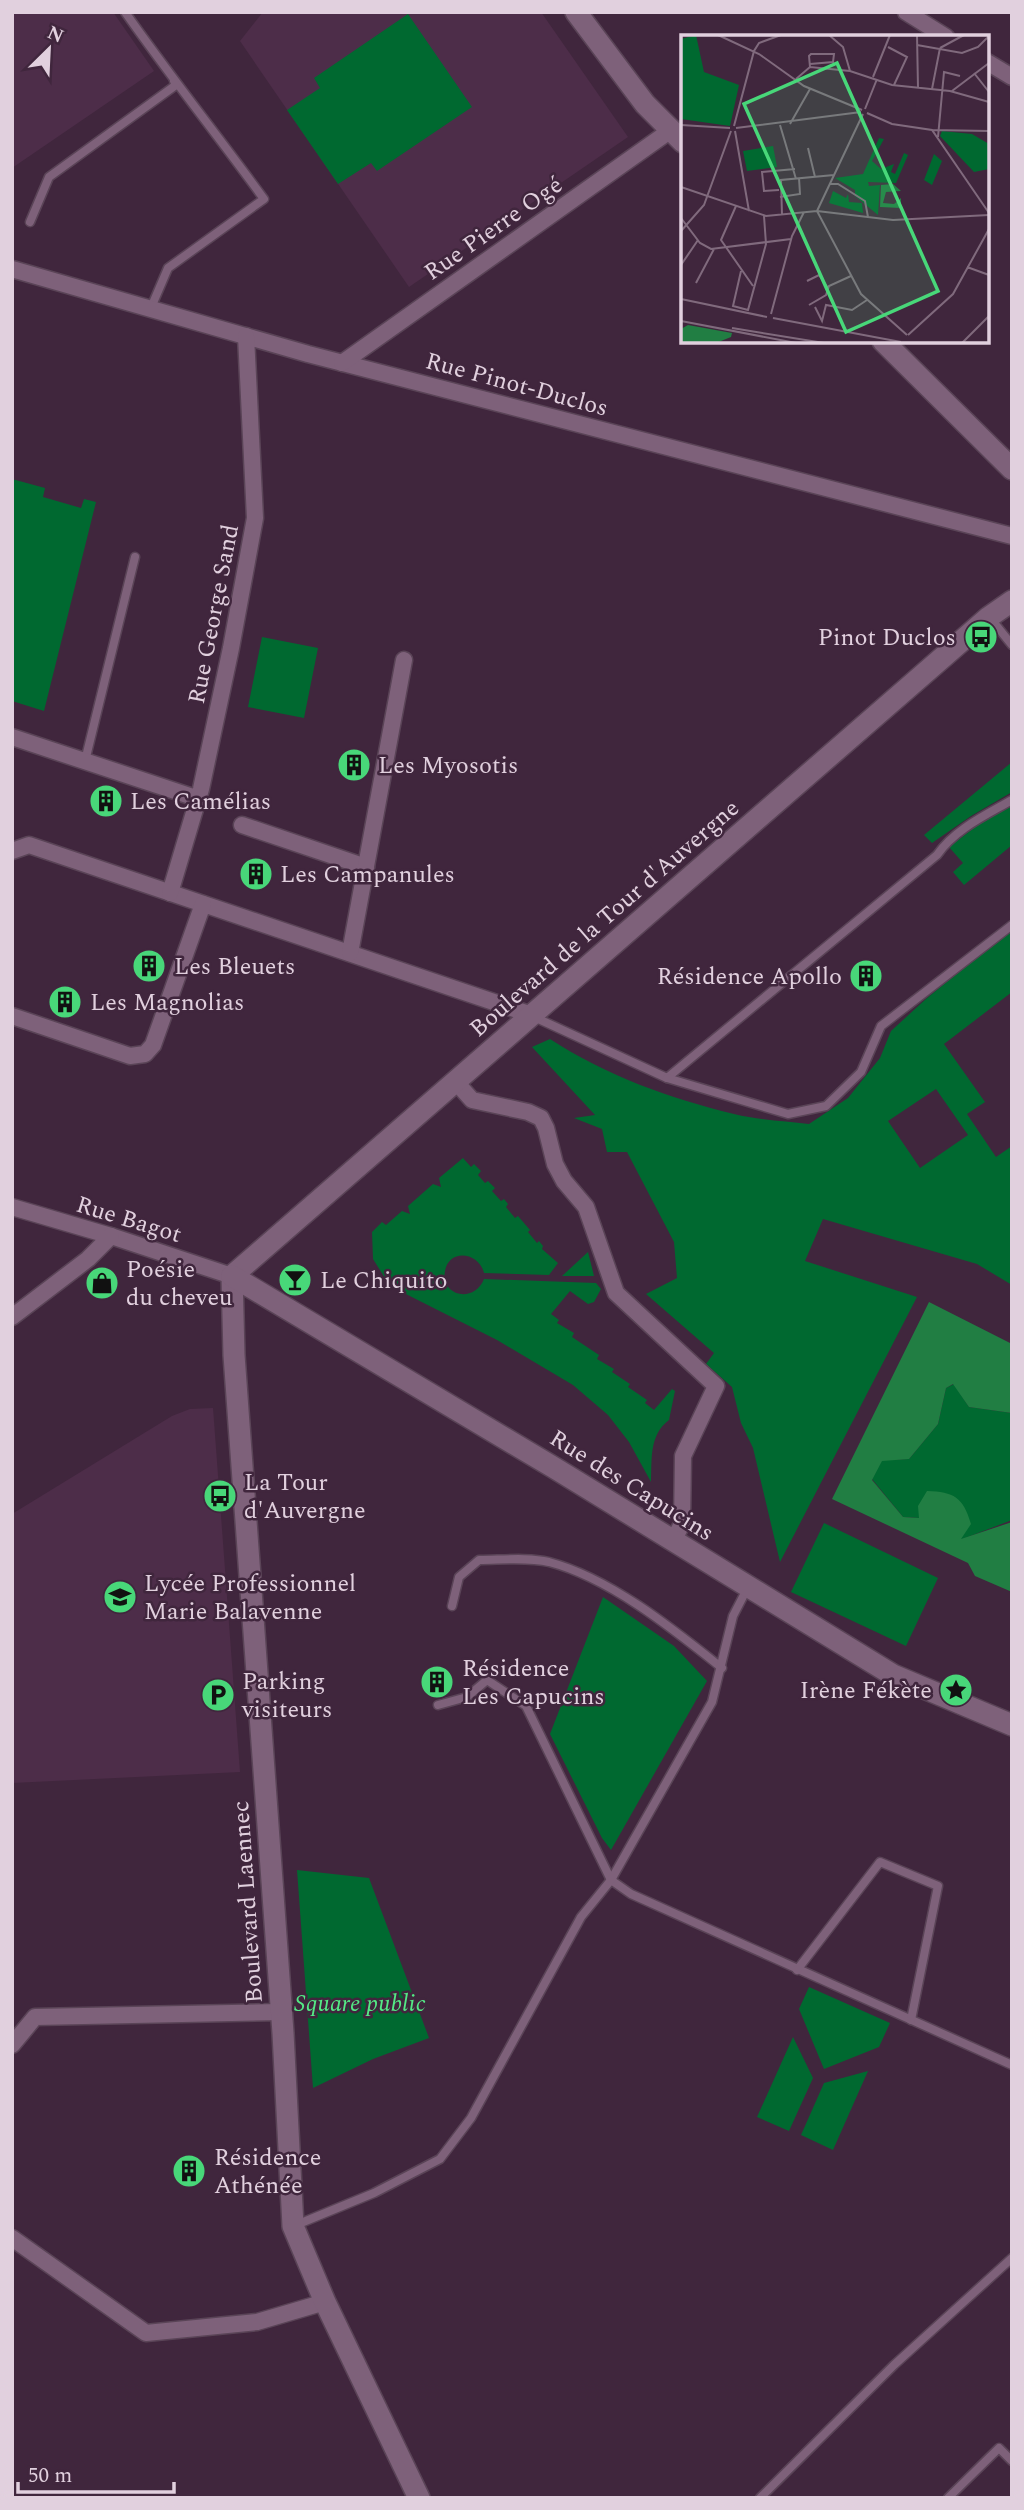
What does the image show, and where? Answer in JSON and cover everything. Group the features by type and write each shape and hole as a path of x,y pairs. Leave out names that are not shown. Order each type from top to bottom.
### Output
{"street":[{"path":"576,12 622,76 677,136"},
{"path":"905,12 943,35"},
{"path":"989,63 1012,77"},
{"name":"Rue Pierre Ogé","path":"342,363 677,136"},
{"name":"Rue Pinot-Duclos","path":"12,269 342,363 1012,536"},
{"name":"Rue George Sand","path":"170,893 199,799 232,648 255,518 246,337"},
{"path":"885,343 1012,469"},
{"name":"Boulevard de la Tour d'Auvergne","path":"232,1276 989,617 1012,601"},
{"path":"350,953 404,660"},
{"path":"12,737 199,799"},
{"path":"242,825 366,867"},
{"path":"12,851 29,845 532,1015"},
{"path":"12,1016 130,1056 145,1054 153,1045 203,904"},
{"path":"456,1082 472,1100 528,1112 541,1118 555,1164 564,1181 586,1207 616,1293 716,1386 683,1456 682,1524 673,1541"},
{"name":"Rue Bagot","path":"12,1207 232,1276"},
{"path":"12,1317 88,1259 111,1236"},
{"name":"Rue des Capucins","path":"232,1276 553,1467 893,1675 1012,1725"},
{"name":"Boulevard Laennec","path":"232,1276 234,1355 281,2012 293,2226 419,2498"},
{"path":"14,2038 35,2017 281,2012"},
{"path":"12,2238 146,2333 257,2322 326,2302"}],"lane":[{"path":"30,222 49,177 176,85 125,12"},
{"path":"150,310 168,268 264,199 204,116 168,73"},
{"path":"85,761 135,557"},
{"path":"989,617 1012,645"},
{"path":"667,1078 937,855 945,844 975,821 1012,800"},
{"path":"532,1015 667,1078 788,1114 826,1106 861,1072 881,1026 1012,925"},
{"path":"452,1606 459,1577 479,1560 546,1561 591,1576 680,1634 722,1668"},
{"path":"293,2226 374,2193 440,2159 471,2118 581,1917 611,1880 712,1702 733,1616 748,1587"},
{"path":"438,1705 467,1697 488,1680 526,1706 611,1880 631,1894 1012,2065"},
{"path":"797,1970 880,1862 939,1886 911,2020"},
{"path":"760,2498 894,2365 1012,2258"},
{"path":"948,2498 999,2448 1012,2461"}],"shaded area":[{"path":"12,12 113,12 154,71 12,168"},
{"path":"263,12 541,12 628,137 409,287 240,41"},
{"name":"Lycée Professionnel Marie Balavenne","path":"213,1408 240,1772 12,1783 12,1514 172,1416 190,1409"}],"green space":[{"path":"408,14 472,107 377,171 371,163 338,184 287,110 320,88 314,78"},
{"path":"12,479 45,488 43,497 81,508 84,499 96,502 44,711 12,701"},
{"path":"262,637 318,648 304,718 248,707"},
{"path":"1012,762 1012,792 932,843 924,835"},
{"path":"1012,806 1012,845 964,885 953,872 963,863 949,847 979,824"},
{"path":"1012,931 1012,992 944,1044 985,1102 967,1114 996,1157 1012,1146 1012,1285 977,1264 823,1219 805,1261 917,1297 780,1562 753,1448 741,1423 732,1387 706,1364 714,1353 646,1294 677,1278 674,1242 627,1152 607,1152 602,1129 574,1118 595,1115 532,1047 550,1039 616,1075 662,1093 743,1116 809,1124 848,1098 880,1058 891,1031","holes":["936,1089 968,1135 920,1168 888,1121"]},
{"path":"463,1158 471,1167 474,1164 481,1171 478,1175 485,1183 488,1181 495,1188 492,1191 501,1201 504,1199 508,1204 506,1207 515,1218 518,1216 537,1243 539,1241 543,1246 542,1249 558,1263 549,1275 484,1273 471,1257 458,1256 452,1259 445,1271 448,1286 459,1294 466,1294 479,1287 484,1279 596,1283 601,1289 594,1302 588,1304 570,1291 551,1314 559,1320 557,1323 574,1333 572,1337 599,1355 597,1359 614,1369 612,1372 630,1384 628,1387 647,1400 645,1403 654,1410 672,1389 675,1391 669,1420 655,1440 651,1482 629,1442 608,1415 573,1385 497,1340 390,1286 373,1259 372,1232 382,1222 386,1225 402,1211 410,1214 408,1206 433,1184 441,1187 439,1178"},
{"path":"588,1252 594,1276 562,1276"},
{"path":"929,1302 1012,1344 1012,1413 969,1407 953,1384 946,1388 938,1424 909,1459 882,1461 872,1480 903,1517 919,1518 918,1506 927,1491 956,1498 965,1508 971,1524 961,1539 1012,1522 1012,1592 975,1576 968,1563 832,1499"},
{"path":"954,1384 969,1407 1012,1413 1012,1520 960,1540 919,1518 903,1517 872,1479 882,1460 909,1459 938,1424 946,1388"},
{"path":"824,1523 938,1578 906,1646 791,1592"},
{"path":"603,1597 674,1646 707,1681 611,1850 602,1838 550,1734"},
{"name":"Square public","path":"297,1870 369,1878 429,2038 373,2059 313,2088"},
{"path":"809,1987 890,2023 879,2047 824,2069 799,2009"},
{"path":"793,2037 813,2078 789,2131 757,2117"},
{"path":"868,2071 833,2150 801,2135 824,2083"}],"place":[{"name":"Pinot Duclos","path":"981,637"},
{"name":"Les Myosotis","path":"354,765"},
{"name":"Les Camélias","path":"106,801"},
{"name":"Les Campanules","path":"256,874"},
{"name":"Les Bleuets","path":"149,966"},
{"name":"Résidence Apollo","path":"866,976"},
{"name":"Les Magnolias","path":"65,1002"},
{"name":"Le Chiquito","path":"295,1280"},
{"name":"Poésie du cheveu","path":"102,1283"},
{"name":"La Tour d'Auvergne","path":"220,1496"},
{"name":"Lycée Professionnel Marie Balavenne","path":"120,1597"},
{"name":"Résidence Les Capucins","path":"437,1682"},
{"name":"Irène Fékète","path":"956,1690"},
{"name":"Parking visiteurs","path":"218,1695"},
{"name":"Résidence Athénée","path":"189,2171"}]}
